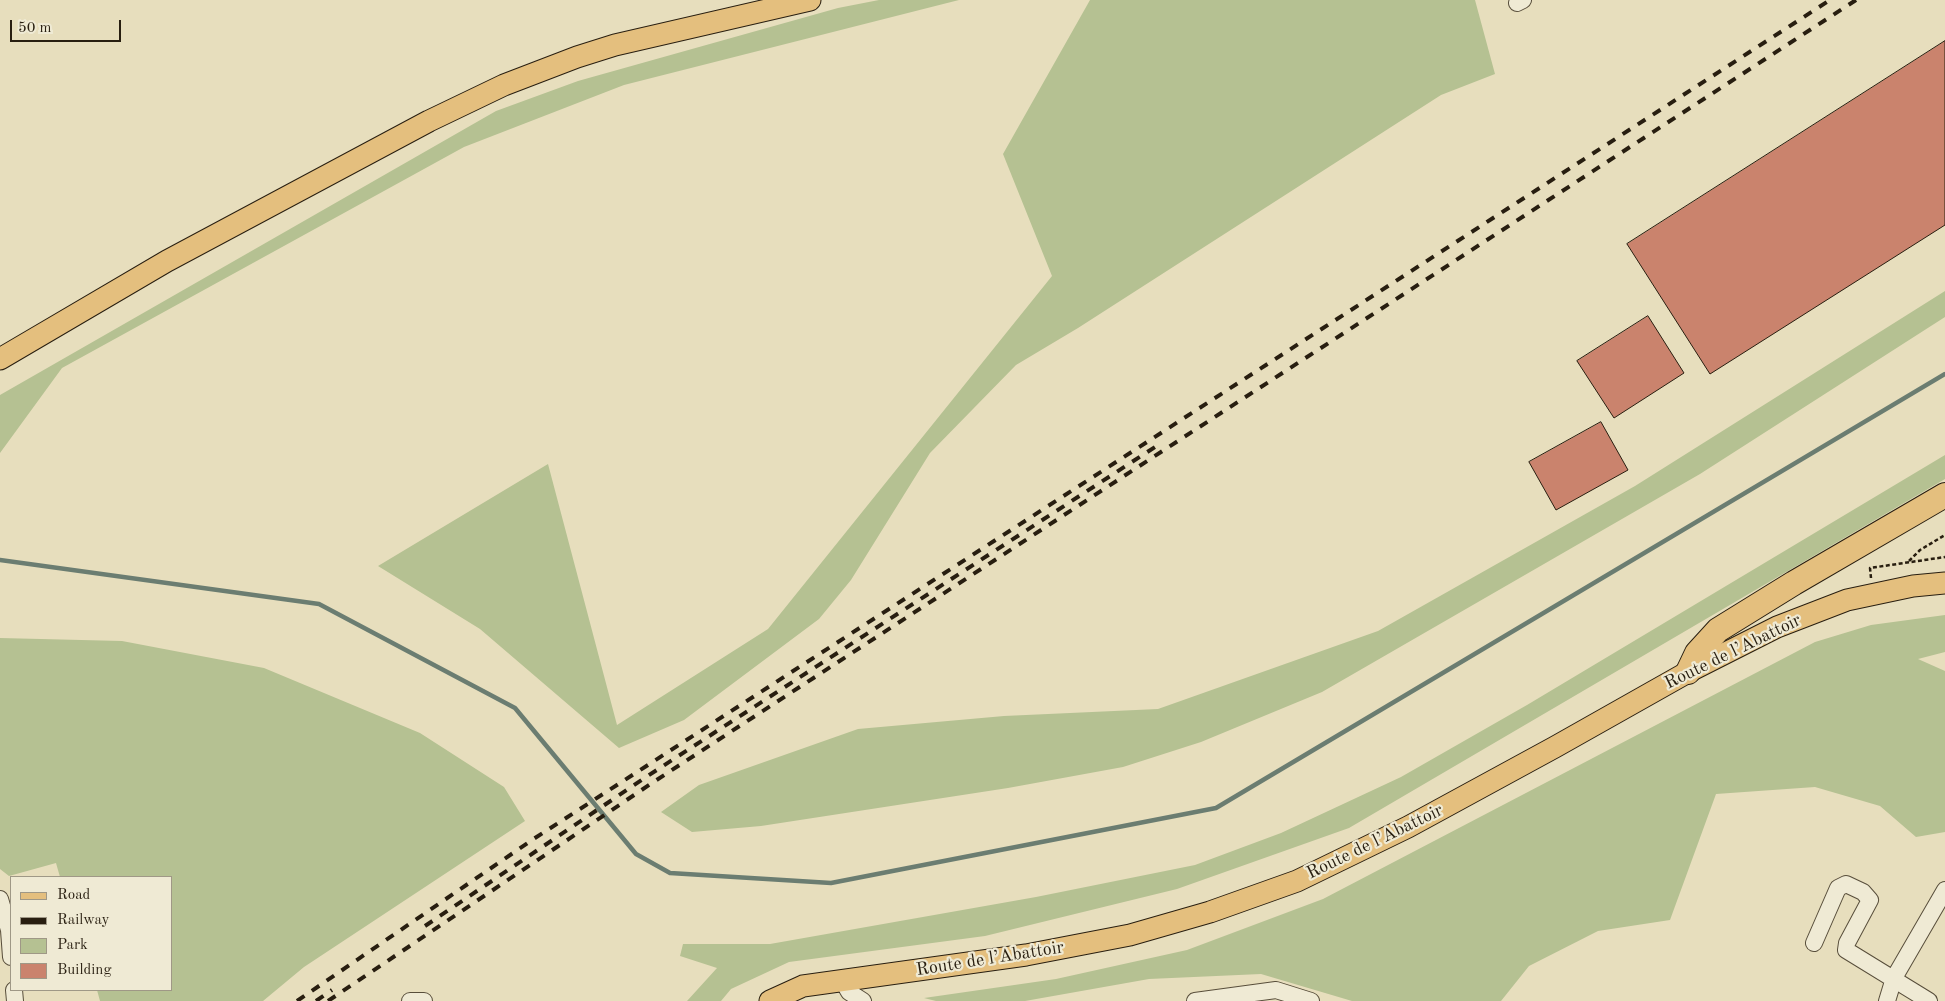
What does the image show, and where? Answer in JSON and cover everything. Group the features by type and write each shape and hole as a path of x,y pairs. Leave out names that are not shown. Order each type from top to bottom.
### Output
{"highway":[{"path":"1688,672 1697,653 1718,630 1794,583 1945,495"}],"main road":[{"path":"0,359 167,260 429,121 504,85 577,57 615,46 810,0"},
{"name":"Route de l’Abattoir","path":"770,1001 842,980 1026,955 1130,935 1210,912 1297,881 1408,827 1555,748 1688,672 1777,627 1847,600 1913,586 1945,583"}],"street":[{"path":"1814,943 1838,888 1846,884 1863,892 1870,900 1847,943 1846,950 1929,1001"},
{"path":"1887,1001 1894,978 1945,890"},
{"path":"0,899 9,930 10,944"},
{"path":"842,980 849,992 863,1001"},
{"path":"1195,1001 1276,990 1311,1001"},
{"path":"410,1001 424,1001"}],"path":[{"path":"1908,562 1920,550 1945,535"},
{"path":"1873,594 1870,568 1945,558"}],"green space":[{"path":"879,0 959,0 624,85 464,147 62,368 0,453 0,395 496,111 578,81 838,8"},
{"path":"1090,0 1475,0 1495,74 1441,95 1078,328 1016,365 930,453 851,580 819,619 684,720 619,748 480,629 378,566 548,464 617,725 768,629 1052,276 1003,154"},
{"path":"1945,291 1945,317 1700,474 1322,692 1201,742 1123,767 1008,788 761,826 692,832 661,812 699,785 858,729 1004,716 1158,709 1378,631 1635,486"},
{"path":"1945,455 1945,479 1349,828 1177,889 985,936 789,962 731,989 721,1001 687,1001 717,968 680,956 683,944 770,944 1036,897 1195,865 1281,833 1401,777 1527,705"},
{"path":"1945,615 1945,652 1918,659 1945,671 1945,832 1916,837 1880,806 1815,787 1716,794 1670,920 1598,931 1529,966 1501,1001 1352,1001 1261,974 1149,979 1025,1001 936,1001 924,998 1056,979 1187,950 1323,899 1815,642 1871,625"},
{"path":"0,638 122,641 264,668 420,733 504,787 525,821 304,967 263,1001 100,1001 97,991 172,991 172,876 60,876 56,863 9,876 0,869"}],"building":[{"path":"1945,41 1945,225 1710,374 1627,244"},
{"path":"1648,316 1684,373 1614,418 1577,361"},
{"path":"1601,422 1628,470 1556,510 1529,462"}],"waterway":[{"path":"0,560 319,604 515,708 636,854 670,873 831,883 1216,808 1945,374"}],"railway":[{"path":"297,1001 532,840 1830,0"},
{"path":"328,1001 652,783 1856,0"},
{"path":"425,926 646,777 1155,447"},
{"path":"316,1001 332,990"}]}
